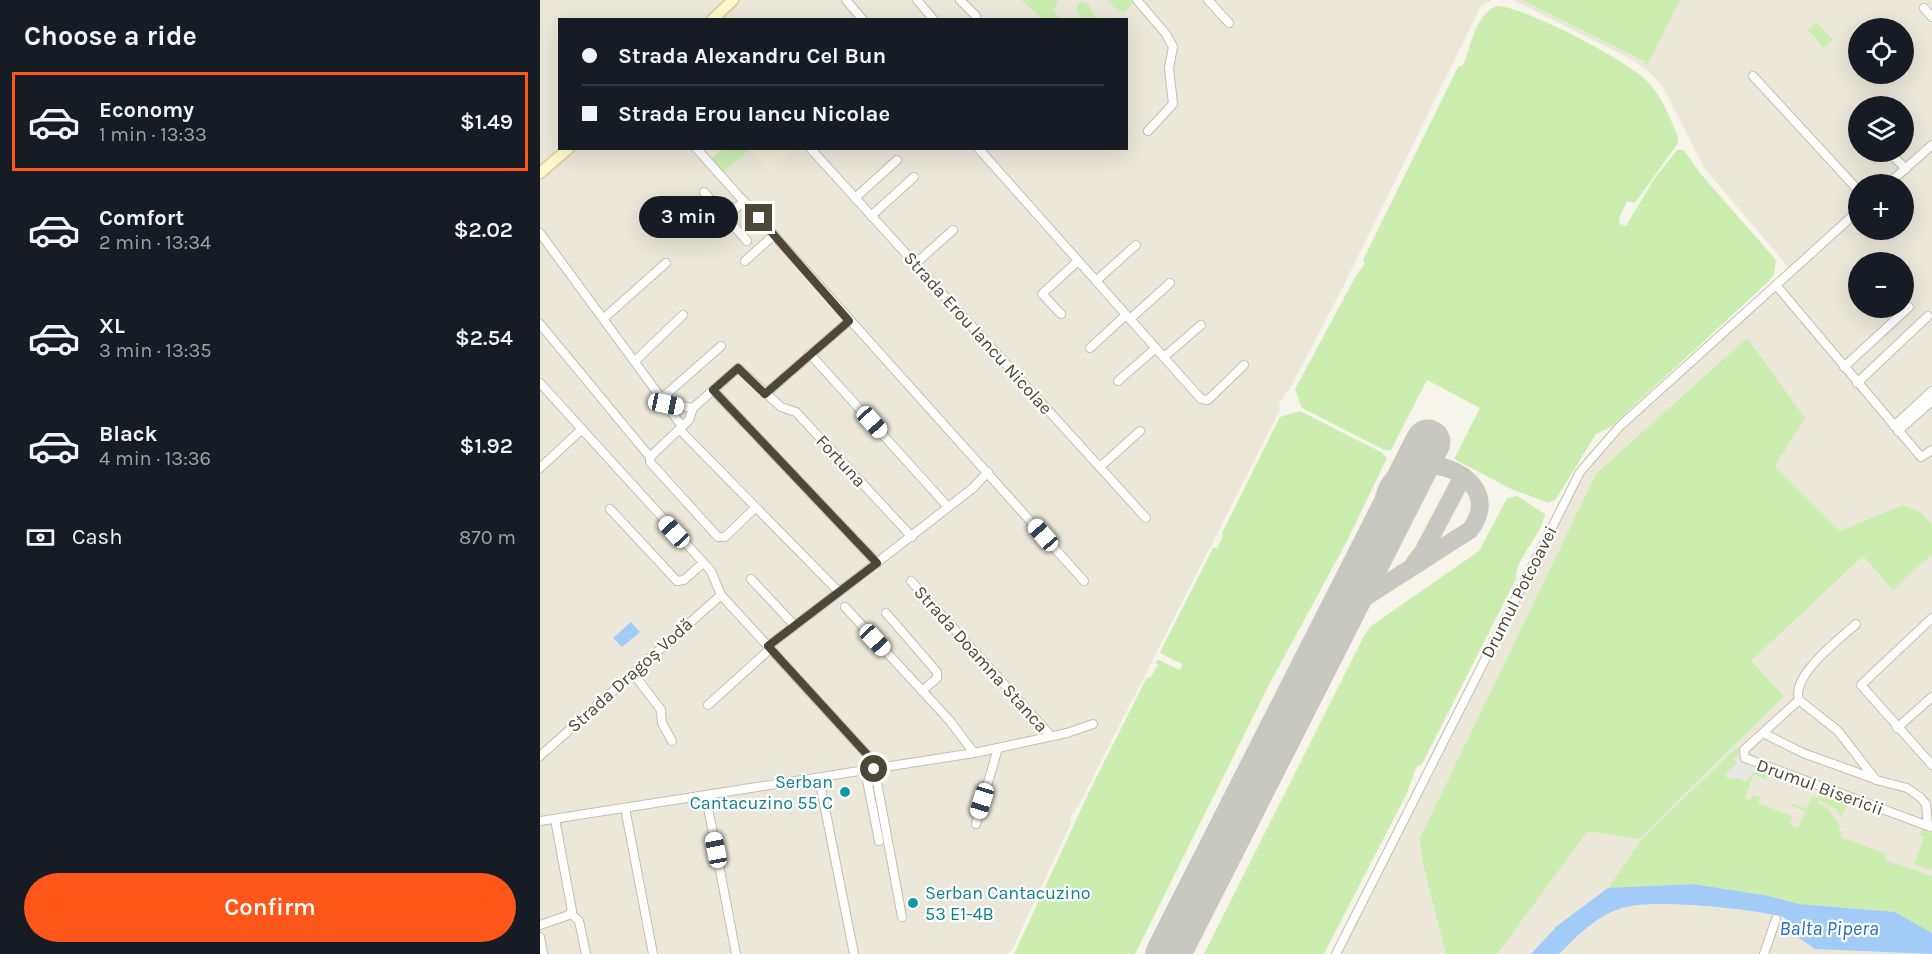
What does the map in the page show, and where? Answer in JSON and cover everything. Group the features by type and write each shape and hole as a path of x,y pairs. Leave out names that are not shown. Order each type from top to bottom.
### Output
{"street":[{"path":"714,18 733,0"},
{"path":"846,0 861,18"},
{"path":"916,0 932,18"},
{"path":"960,0 976,16"},
{"path":"1137,0 1166,34 1173,47 1168,68 1173,104 1148,131"},
{"path":"1208,0 1229,23"},
{"path":"1924,8 1932,17"},
{"path":"1753,76 1848,179"},
{"path":"1900,174 1932,145"},
{"path":"540,173 566,150"},
{"path":"698,150 1084,581"},
{"name":"Strada Erou Iancu Nicolae","path":"812,150 1146,518"},
{"path":"980,150 1205,400 1244,365"},
{"path":"855,198 897,160"},
{"path":"1899,162 1906,169"},
{"path":"871,216 914,177"},
{"path":"704,192 747,241"},
{"path":"726,217 744,201"},
{"name":"Drumul Potcoavei","path":"1336,954 1580,472 1620,426 1848,220"},
{"path":"915,264 953,230"},
{"path":"540,233 681,427 755,508 839,592"},
{"path":"746,261 774,235"},
{"path":"1096,281 1136,245"},
{"path":"1061,314 1042,294 1078,261"},
{"path":"603,319 666,263"},
{"path":"1090,348 1170,283"},
{"path":"1776,285 1921,457 1932,450"},
{"path":"635,361 683,315"},
{"path":"1857,383 1928,316"},
{"path":"1844,367 1897,318"},
{"path":"765,394 849,321"},
{"path":"540,324 650,457 650,462 718,537 725,537 755,508"},
{"path":"1164,357 1201,325"},
{"path":"664,401 721,346"},
{"path":"1119,381 1156,348"},
{"path":"810,354 948,507"},
{"name":"Fortuna","path":"713,390 738,368 781,407 796,412 912,537"},
{"path":"540,383 711,572 721,595 873,761 902,917"},
{"path":"650,457 689,420 693,408 713,390 877,563"},
{"path":"1896,428 1932,391"},
{"path":"664,401 693,408"},
{"path":"1896,428 1932,401"},
{"path":"540,468 582,429"},
{"path":"1100,467 1140,431"},
{"path":"708,705 794,625 912,537 988,472"},
{"path":"610,509 677,581 684,580 703,563"},
{"path":"751,579 794,625"},
{"name":"Strada Doamna Stanca","path":"911,581 1051,736"},
{"name":"Strada Dragoș Vodă","path":"540,756 721,595"},
{"path":"845,607 922,691 974,753"},
{"path":"886,613 937,672 936,678 922,691"},
{"path":"1932,618 1861,685 1932,765"},
{"path":"1799,700 1798,686 1812,665 1856,624"},
{"path":"633,673 659,707 662,723 672,741"},
{"path":"1897,728 1932,696"},
{"name":"Drumul Bisericii","path":"1876,780 1838,731 1799,700 1744,750 1745,758 1930,827"},
{"path":"540,821 625,808 707,800 819,778 974,753 1093,724"},
{"name":"Drumul Bisericii","path":"1763,733 1803,753 1876,780 1907,788 1920,796 1926,804 1930,827"},
{"path":"976,824 998,748"},
{"path":"865,770 879,841"},
{"path":"819,778 854,954"},
{"path":"707,800 736,954"},
{"path":"625,808 652,954"},
{"path":"555,819 571,914 579,921 586,954"},
{"path":"540,926 571,914"},
{"path":"1764,954 1776,920"},
{"path":"540,937 543,954"}],"shaded area":[{"path":"540,0 1492,0 1481,6 1340,293 1279,405 1280,410 1080,803 1070,817 1072,821 1012,950 1007,954 540,954"},
{"path":"1513,0 1932,0 1932,954 1332,954 1579,470 1592,451 1614,429 1790,269 1705,169 1661,84 1631,59"},
{"path":"700,150 749,150 722,173"},
{"path":"751,150 792,150 769,170"},
{"path":"1739,755 1755,770 1745,782 1739,777 1734,780 1725,775 1737,763 1734,759"}],"green space":[{"path":"1021,0 1059,0 1054,10 1059,18 1042,18"},
{"path":"1107,0 1132,0 1133,3 1125,12 1119,11"},
{"path":"1522,0 1680,0 1647,66 1644,61"},
{"path":"1082,1 1088,4 1095,18 1081,18 1076,6"},
{"path":"1496,6 1528,14 1598,48 1647,81 1661,100 1678,137 1678,143 1635,203 1627,201 1619,218 1620,224 1626,226 1654,179 1677,150 1684,150 1699,172 1776,260 1774,274 1769,281 1611,427 1596,434 1556,499 1549,503 1511,489 1454,459 1480,408 1427,380 1391,450 1384,450 1302,408 1295,389 1357,274 1365,264 1363,260 1458,67 1463,65 1478,24 1489,10"},
{"path":"1816,22 1833,40 1824,48 1808,30"},
{"path":"721,150 749,150 722,173 710,160"},
{"path":"1747,338 1805,418 1775,466 1840,531 1903,505 1921,513 1932,525 1932,554 1893,590 1863,556 1751,661 1784,696 1639,839 1588,831 1497,954 1446,954 1422,860 1420,838 1596,474"},
{"path":"1300,411 1381,452 1387,458 1346,543 1270,683 1135,954 1014,954 1090,790 1146,679 1151,677 1158,665 1155,662 1159,660 1180,670 1182,664 1160,653 1161,650 1213,548 1217,548 1223,536 1222,533 1280,417"},
{"path":"1517,496 1545,514 1543,523 1524,555 1516,579 1422,764 1416,768 1406,795 1324,954 1204,954 1365,634 1371,626 1479,551 1507,498"},
{"path":"1736,748 1741,750 1735,759 1738,763 1725,775 1728,779 1738,777 1745,782 1755,770 1768,774 1766,780 1754,774 1745,798 1750,800 1752,796 1760,797 1758,803 1793,816 1790,825 1798,828 1806,812 1791,806 1792,803 1807,809 1812,796 1817,798 1819,792 1849,802 1841,816 1837,810 1820,800 1818,803 1827,808 1839,823 1838,829 1843,832 1841,837 1886,854 1885,860 1932,876 1932,933 1895,912 1799,904 1769,896 1693,884 1608,888 1641,840"},
{"path":"1922,829 1932,833 1932,870 1914,864 1924,838 1920,836"}],"water":[{"path":"631,622 640,632 622,647 613,638"},
{"name":"Balta Pipera","path":"1693,884 1769,896 1799,904 1895,912 1932,933 1932,954 1815,949 1793,934 1784,917 1727,908 1655,904 1636,905 1613,911 1588,927 1559,954 1531,954 1557,926 1608,888"}],"taxiway":[{"path":"1334,627 1361,600 1470,530 1480,507 1475,488 1460,474 1439,466 1416,466 1397,476 1385,496 1384,529"},
{"path":"1415,562 1423,552 1463,476"}],"runway":[{"path":"1168,954 1428,442"}],"place":[{"name":"Serban Cantacuzino 55 C","path":"845,792"},
{"name":"Serban Cantacuzino 53 E1-4B","path":"913,903"}],"route":[{"path":"759,218 849,321 765,394 738,368 713,390 877,563 768,646 873,761 874,769"}]}
